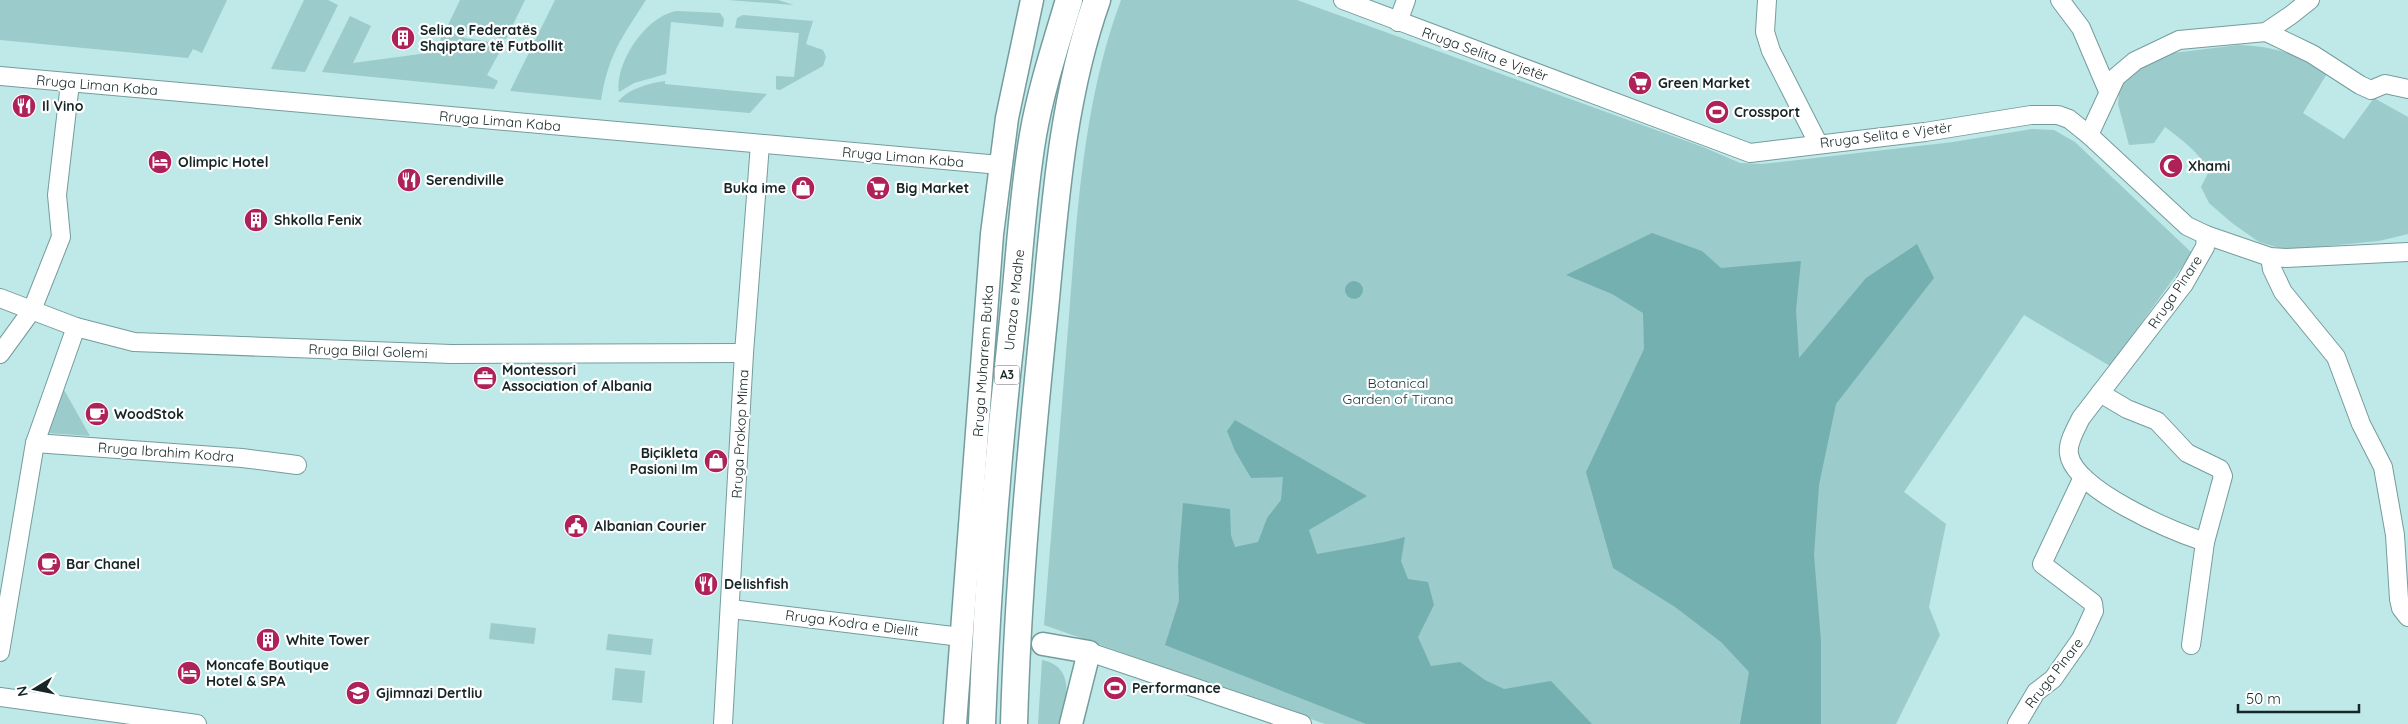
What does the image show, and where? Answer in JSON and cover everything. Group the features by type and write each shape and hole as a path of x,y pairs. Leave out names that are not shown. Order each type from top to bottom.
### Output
{"highway":[{"name":"Unaza e Madhe","path":"982,724 992,524 1024,197 1033,134 1046,77 1069,0"},
{"name":"A3","path":"1014,724 1017,614 1033,420 1058,172 1077,70 1098,3"}],"main road":[{"name":"Rruga Muharrem Butka","path":"955,724 967,637 992,234 1000,165 1012,92 1032,0"},
{"path":"1043,644 1089,652 1071,724"}],"street":[{"name":"Rruga Selita e Vjetër","path":"1343,0 1750,153 1818,143 1925,132 2031,115 2058,115 2069,119 2088,135 2187,226 2206,235 2270,257 2286,258 2408,252"},
{"path":"1398,22 1406,0"},
{"path":"1767,0 1765,32 1771,51 1818,143"},
{"path":"2060,0 2081,28 2108,91"},
{"path":"2088,135 2116,77 2135,61 2179,40 2266,32 2292,15 2310,0"},
{"path":"2266,32 2312,54 2371,90 2385,84 2408,89"},
{"name":"Rruga Liman Kaba","path":"0,76 1000,165"},
{"path":"0,354 32,310 61,237 57,195 70,82"},
{"name":"Rruga Prokop Mima","path":"723,724 744,353 760,144"},
{"name":"Rruga Pinare","path":"2205,542 2184,535 2140,514 2095,488 2073,466 2068,453 2073,434 2081,418 2184,284 2205,247 2206,235"},
{"path":"2270,257 2272,269 2283,292 2336,357 2361,424 2383,467 2396,535 2399,599 2401,608 2408,617"},
{"name":"Rruga Bilal Golemi","path":"0,298 76,327 134,342 451,354 744,353"},
{"path":"0,652 35,443 76,327"},
{"path":"2100,394 2127,409 2157,421 2187,453 2220,469 2223,476 2205,542 2191,645"},
{"name":"Rruga Ibrahim Kodra","path":"35,443 242,458 297,465"},
{"name":"Rruga Pinare","path":"2017,724 2036,692 2053,679 2081,639 2094,612 2093,603 2042,564 2083,477"},
{"name":"Rruga Kodra e Diellit","path":"731,608 967,637"},
{"path":"1089,652 1302,724"},
{"path":"0,697 197,724"}],"green space":[{"path":"0,0 227,0 202,53 193,49 188,58 0,40"},
{"path":"304,0 328,0 338,5 305,72 271,69"},
{"path":"460,0 525,0 506,39 467,32 448,25"},
{"path":"555,0 646,0 623,36 612,58 601,100 510,91"},
{"path":"728,0 778,0 794,5"},
{"name":"Botanical Garden of Tirana","path":"1121,0 1297,0 1703,147 1740,163 1762,164 1953,142 2032,129 2054,130 2075,142 2192,253 2110,366 2024,315 1904,492 1946,524 1929,607 1940,635 1896,724 1325,724 1044,625 1079,196 1090,116 1098,76"},
{"path":"677,11 720,13 724,19 723,27 671,22 666,74 634,83 619,92 622,67 635,42 644,30 655,21 666,14"},
{"path":"743,15 813,21 806,44 823,50 826,57 823,66 780,90 776,89 776,76 794,77 799,33 735,28 737,18"},
{"path":"350,16 371,26 353,63 435,52 445,29 465,38 504,44 487,75 498,81 494,89 322,72"},
{"path":"2238,45 2262,47 2285,52 2307,60 2328,72 2303,113 2344,139 2374,98 2408,117 2408,234 2379,241 2286,250 2259,242 2232,223 2209,203 2201,187 2209,171 2205,164 2195,152 2165,127 2154,143 2129,145 2118,104 2119,96 2113,93 2143,64 2165,54"},
{"path":"665,81 665,84 767,94 750,113 618,102 633,90"},
{"path":"63,388 90,436 48,433"},
{"path":"491,623 536,628 534,644 489,639"},
{"path":"608,634 653,639 651,655 606,650"},
{"path":"1042,660 1060,669 1064,677 1066,695 1062,724 1038,724"},
{"path":"615,668 645,671 642,703 612,700"}],"shaded area":[{"path":"1652,233 1702,251 1721,268 1801,261 1796,310 1799,358 1866,278 1917,244 1934,278 1836,404 1819,485 1814,555 1821,641 1821,724 1740,724 1749,672 1721,642 1675,607 1613,568 1586,472 1644,349 1643,313 1612,294 1566,275"},
{"path":"1354,281 1360,284 1363,290 1360,296 1354,299 1348,296 1345,290 1348,284"},
{"path":"1235,420 1367,496 1309,530 1317,554 1405,537 1401,561 1408,579 1428,582 1434,605 1418,637 1431,666 1460,662 1485,680 1504,689 1551,681 1592,724 1366,724 1165,645 1179,601 1178,566 1183,503 1230,509 1231,535 1235,547 1258,542 1267,518 1281,500 1283,477 1251,478 1235,451 1227,431"}],"place":[{"name":"Selia e Federatës Shqiptare të Futbollit","path":"403,38"},
{"name":"Green Market","path":"1640,83"},
{"name":"Il Vino","path":"24,106"},
{"name":"Crossport","path":"1717,112"},
{"name":"Olimpic Hotel","path":"160,162"},
{"name":"Xhami","path":"2171,166"},
{"name":"Serendiville","path":"409,180"},
{"name":"Buka ime","path":"803,188"},
{"name":"Big Market","path":"878,188"},
{"name":"Shkolla Fenix","path":"256,220"},
{"name":"Montessori Association of Albania","path":"485,378"},
{"name":"WoodStok","path":"97,414"},
{"name":"Biçikleta Pasioni Im","path":"716,461"},
{"name":"Albanian Courier","path":"576,526"},
{"name":"Bar Chanel","path":"49,564"},
{"name":"Delishfish","path":"706,584"},
{"name":"White Tower","path":"268,640"},
{"name":"Moncafe Boutique Hotel & SPA","path":"189,673"},
{"name":"Performance","path":"1115,688"},
{"name":"Gjimnazi Dertliu","path":"358,693"}]}
